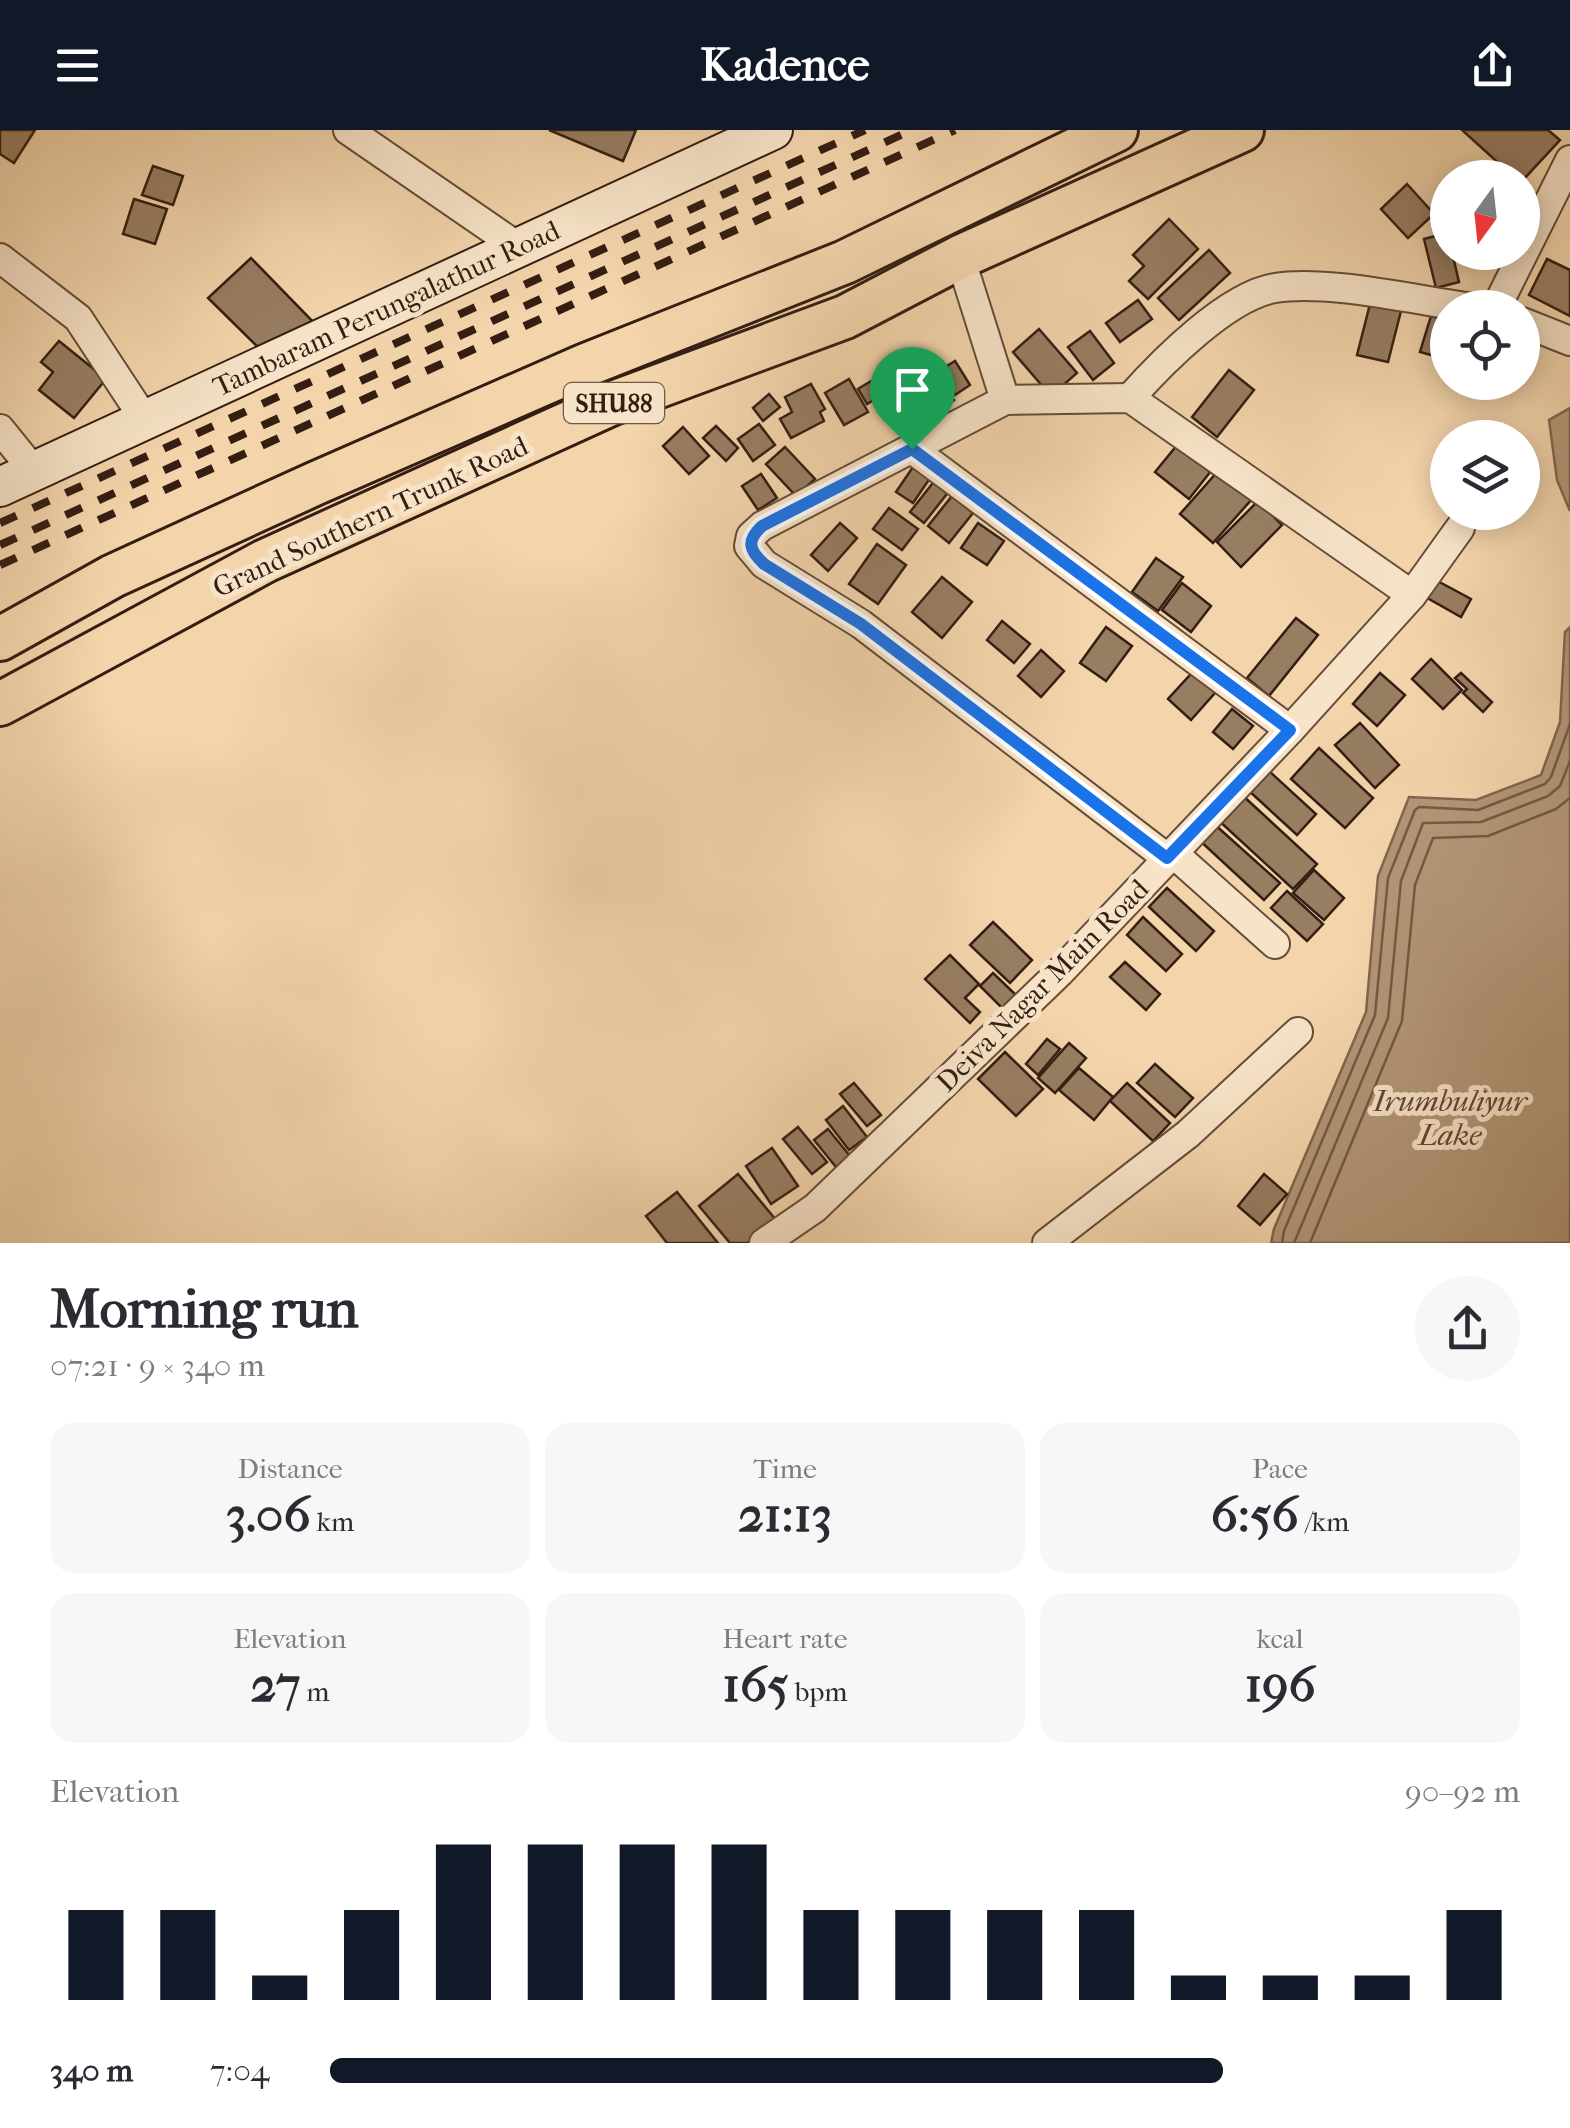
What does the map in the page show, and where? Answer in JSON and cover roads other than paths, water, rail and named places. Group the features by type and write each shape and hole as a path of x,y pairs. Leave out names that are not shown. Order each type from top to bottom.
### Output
{"main road":[{"name":"Grand Southern Trunk Road","path":"0,638 113,576 314,484 586,364 845,262 1116,130"},
{"name":"Grand Southern Trunk Road","path":"0,704 265,561 613,403 845,317 960,256 1242,130"}],"street":[{"path":"348,130 518,247"},
{"name":"Tambaram Perungalathur Road","path":"0,487 773,130"},
{"path":"1505,290 1570,160"},
{"path":"960,256 1005,400"},
{"path":"0,258 78,318 146,420"},
{"path":"1130,398 1196,334 1239,302 1274,288 1357,291 1430,302"},
{"path":"1540,329 1570,341"},
{"path":"1275,944 1170,856 861,624 764,564 750,546 751,536 762,526 1005,400 1130,398 1412,595"},
{"path":"0,429 34,471"},
{"path":"912,449 1290,730"},
{"name":"Deiva Nagar Main Road","path":"773,1241 815,1208 1059,973 1412,595 1459,530"},
{"path":"1047,1243 1188,1134 1298,1032"}],"water":[{"path":"1570,408 1570,511 1557,480 1549,420"},
{"name":"Irumbuliyur Lake","path":"1570,627 1570,1243 1271,1243 1366,1012 1378,876 1409,797 1476,800 1541,775 1560,722 1565,632"}],"railway":[{"path":"0,523 865,130"},
{"path":"0,545 912,130"},
{"path":"0,565 955,130"}]}
